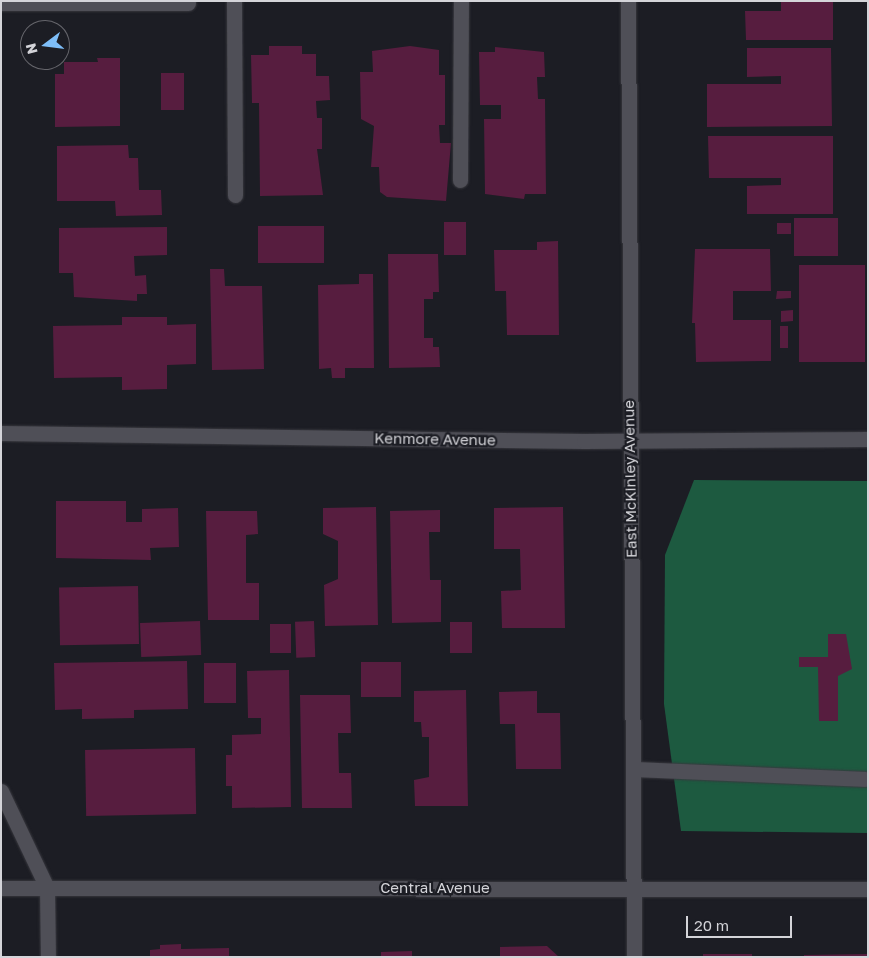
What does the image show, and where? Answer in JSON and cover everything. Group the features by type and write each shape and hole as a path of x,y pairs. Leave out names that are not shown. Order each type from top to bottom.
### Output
{"street":[{"path":"234,1 234,195"},
{"path":"460,180 461,1"},
{"name":"East McKinley Avenue","path":"628,1 630,439 636,769 634,957"},
{"path":"1,3 188,3"},
{"name":"Kenmore Avenue","path":"1,433 630,439 868,438"},
{"path":"636,769 866,779"},
{"path":"1,791 47,888 48,957"},
{"name":"Central Avenue","path":"1,888 868,889"}],"green space":[{"path":"694,480 868,481 868,833 681,831 664,704 665,555"}],"building":[{"path":"781,1 833,1 833,40 746,40 745,11 781,11"},
{"path":"269,46 302,46 302,54 316,54 316,76 329,76 330,100 316,101 317,118 322,118 322,149 317,149 323,195 260,196 259,103 252,103 251,55 269,55"},
{"path":"410,46 439,50 439,75 445,75 445,125 439,125 440,143 451,143 446,201 387,197 380,192 379,167 371,167 374,126 361,119 360,72 373,72 372,51"},
{"path":"495,47 544,52 545,77 537,77 538,99 545,99 546,194 525,194 524,199 485,194 484,119 501,119 501,105 480,105 479,52 495,52"},
{"path":"747,48 831,48 832,126 707,127 707,84 781,84 781,76 747,77"},
{"path":"97,58 120,58 120,126 55,127 55,74 64,74 64,70 70,70 70,62 98,62"},
{"path":"161,73 184,73 184,110 161,110"},
{"path":"708,136 833,136 833,214 747,214 747,186 781,185 781,178 709,178"},
{"path":"128,145 129,158 138,158 139,190 161,190 162,215 116,216 115,201 57,201 57,146"},
{"path":"794,218 838,218 838,256 794,256"},
{"path":"444,222 466,222 466,255 444,255"},
{"path":"777,223 791,223 791,234 777,234"},
{"path":"258,226 324,226 324,263 258,263"},
{"path":"167,227 167,255 134,256 135,276 146,275 147,294 137,294 137,301 74,297 73,273 59,273 59,228"},
{"path":"558,241 559,335 507,335 506,291 495,291 494,250 537,250 537,242"},
{"path":"695,249 770,249 771,291 733,291 733,320 771,320 771,361 696,362 695,323 692,323"},
{"path":"388,254 438,254 439,292 433,292 433,299 424,299 424,338 433,338 433,347 439,347 440,367 389,368"},
{"path":"799,265 865,265 865,362 799,362"},
{"path":"210,269 224,269 225,286 262,286 264,369 212,370"},
{"path":"359,274 373,274 374,368 345,368 345,378 332,378 331,368 319,369 318,285 359,284"},
{"path":"777,291 791,291 791,298 776,299"},
{"path":"793,310 793,321 781,322 781,311"},
{"path":"122,317 167,317 167,325 196,324 196,364 167,365 167,389 122,390 122,377 54,378 53,326 122,325"},
{"path":"780,326 788,326 788,348 780,348"},
{"path":"56,501 126,501 126,522 142,522 142,509 178,508 179,547 150,548 151,560 56,558"},
{"path":"376,507 378,625 325,626 324,585 338,579 338,541 323,534 323,508"},
{"path":"563,507 565,628 502,628 501,591 521,590 520,549 494,549 494,508"},
{"path":"440,510 440,532 429,532 430,580 441,580 441,622 392,623 390,511"},
{"path":"206,511 257,511 258,534 246,535 246,583 259,583 259,620 208,620"},
{"path":"138,586 139,644 60,645 59,587"},
{"path":"200,621 201,655 141,657 140,623"},
{"path":"314,621 315,657 296,658 295,622"},
{"path":"450,622 472,622 472,653 450,653"},
{"path":"270,624 291,624 291,653 270,653"},
{"path":"828,634 846,634 852,669 838,676 838,721 819,721 818,667 799,667 799,657 828,657"},
{"path":"187,661 188,709 134,710 134,718 82,719 82,709 55,710 54,663"},
{"path":"361,662 401,662 401,697 361,697"},
{"path":"204,663 236,663 236,703 204,703"},
{"path":"289,670 291,807 232,808 232,786 226,786 226,755 232,755 232,735 261,734 261,718 248,718 247,671"},
{"path":"466,690 468,806 415,806 414,780 429,777 429,737 422,737 421,722 414,722 414,691"},
{"path":"537,691 537,713 560,713 561,769 516,769 515,724 500,724 499,692"},
{"path":"300,695 350,695 351,733 338,733 339,773 351,773 352,808 302,808"},
{"path":"195,748 196,814 86,816 85,750"},
{"path":"181,944 181,949 229,948 229,957 150,957 150,950 160,949 160,945"},
{"path":"547,946 559,957 500,957 500,947"},
{"path":"412,951 412,957 381,957 381,952"},
{"path":"703,954 752,954 752,957 703,957"},
{"path":"868,954 868,957 804,957 804,955"}]}
